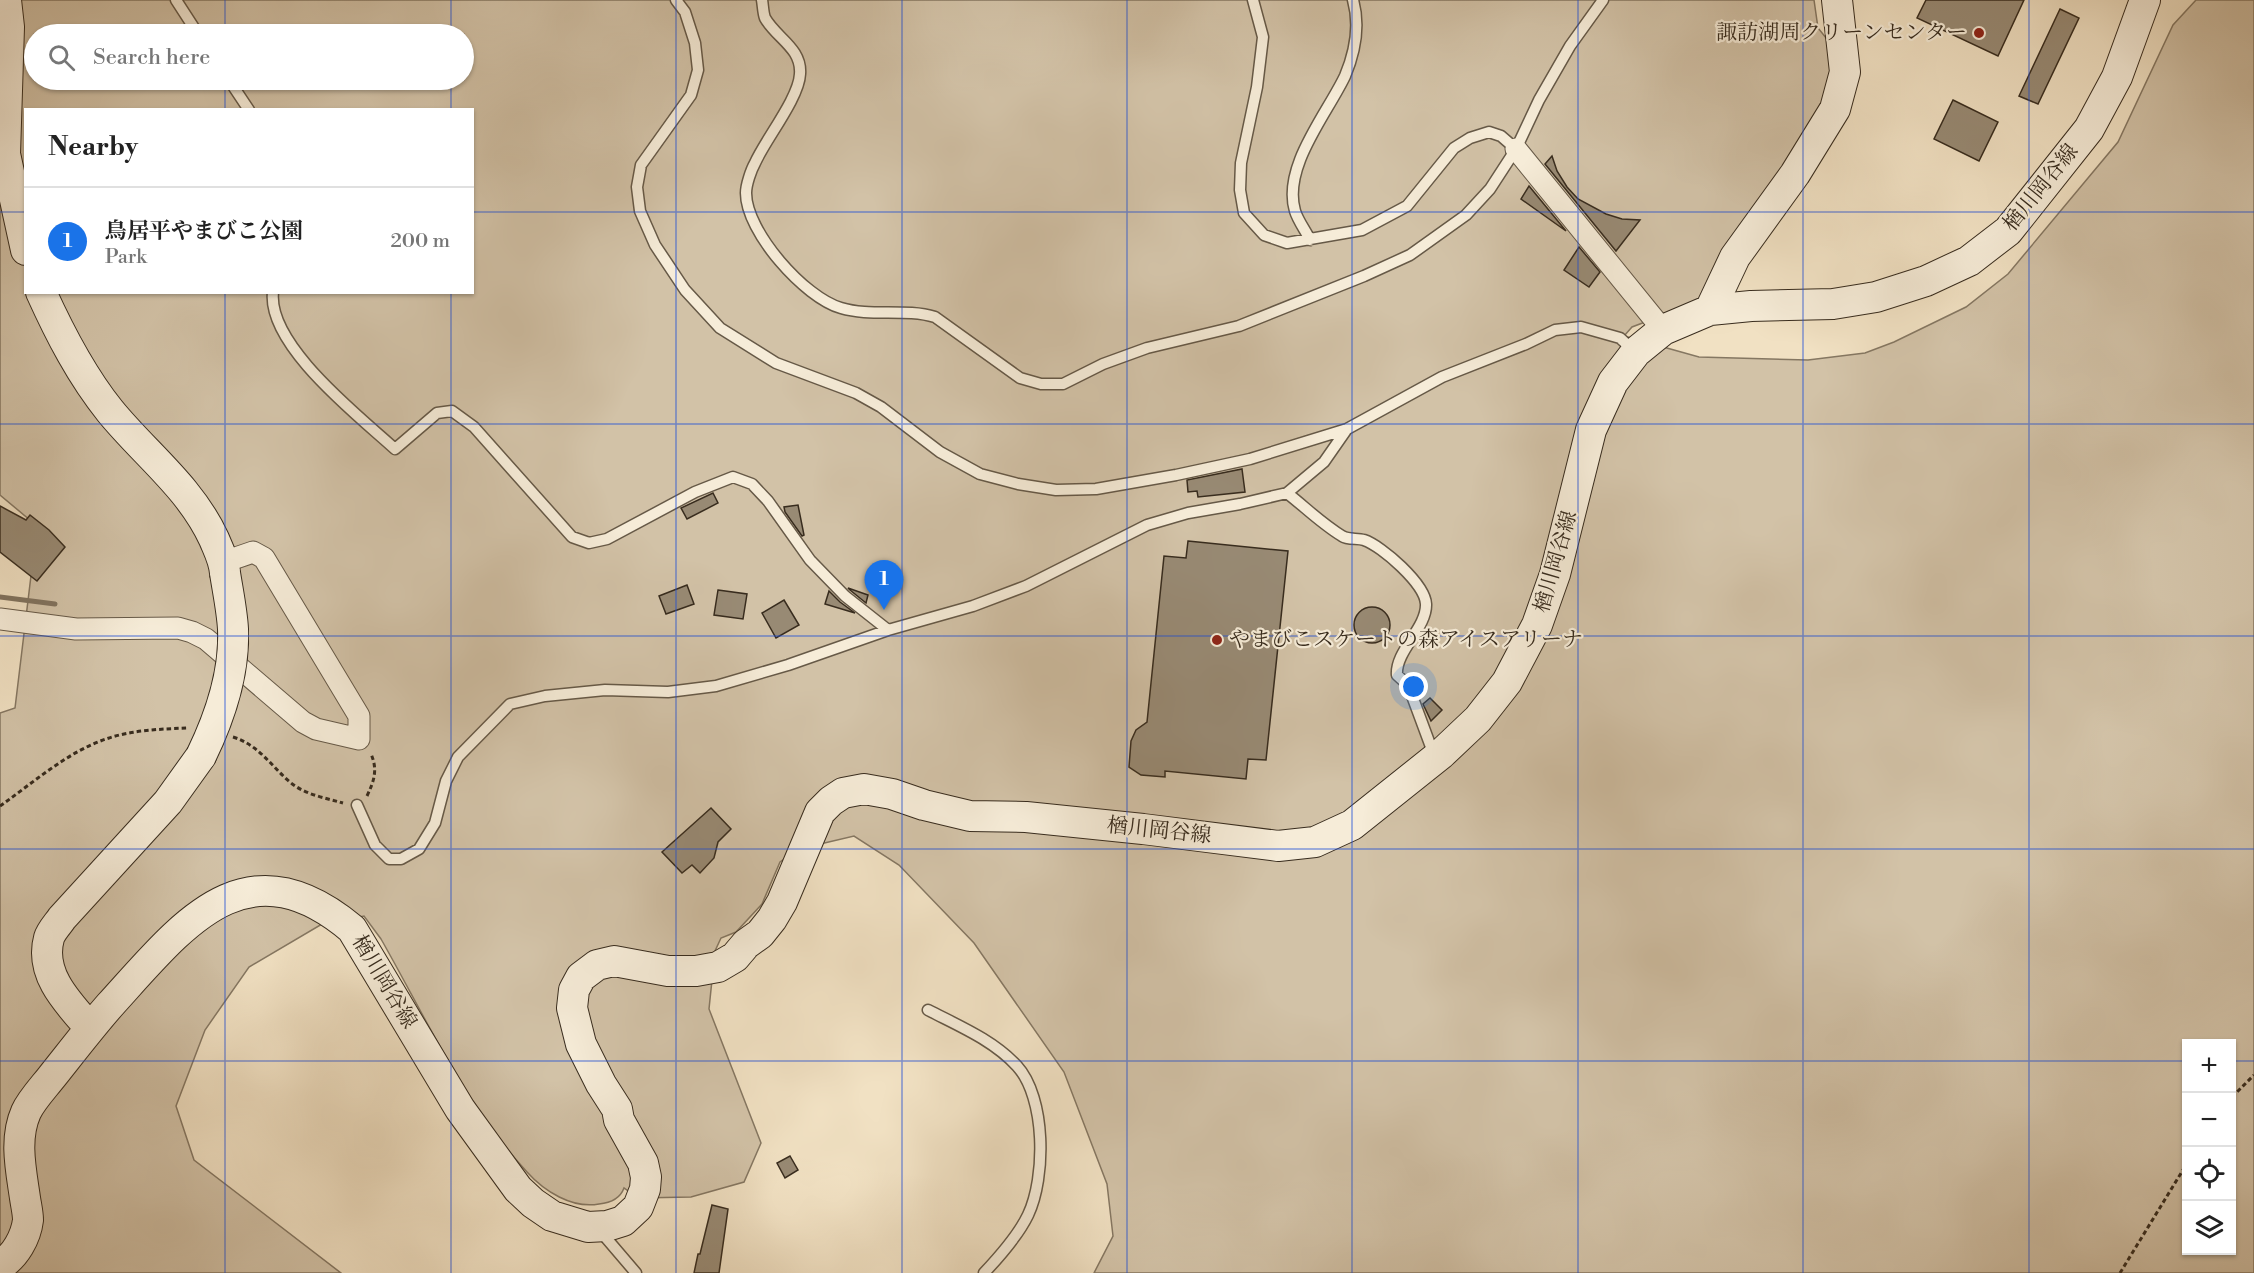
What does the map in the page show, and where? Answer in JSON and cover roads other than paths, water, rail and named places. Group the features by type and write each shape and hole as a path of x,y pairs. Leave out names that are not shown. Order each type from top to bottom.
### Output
{"main road":[{"path":"6,0 9,27 5,154 24,241"},
{"path":"1710,310 1735,257 1795,174 1835,109 1845,72 1837,0"},
{"name":"楢川岡谷線","path":"0,1265 15,1251 23,1237 28,1219 19,1156 20,1134 26,1112 90,1028 183,928 211,907 236,895 260,890 285,892 309,899 333,913 352,928 460,1109 518,1188 533,1203 552,1216 569,1223 598,1227 615,1224 628,1216 642,1201 646,1177 644,1163 619,1120 609,1116 576,1064 559,1010 560,994 568,970 578,960 598,948 613,946 686,958 746,944 760,934 777,911 820,812 843,793 854,790 892,794 924,805 970,816 1026,817 1143,828 1278,846 1315,842 1352,825 1441,754 1478,719 1507,682 1538,625 1555,574 1591,430 1613,382 1636,352 1663,330 1710,310 1751,306 1833,304 1876,297 1926,281 1969,261 2008,231 2089,129 2117,77 2145,0"},
{"path":"42,294 62,338 110,411 185,492 208,525 225,568 233,630 231,657 222,707 201,756 168,802 62,918 50,936 46,961 52,977 66,1001 90,1028"}],"street":[{"path":"1516,149 1663,330"},
{"path":"0,619 76,629 178,628 192,632 206,639 303,722 316,729 359,739 359,716 264,558 253,552 225,568"}],"lane":[{"path":"176,0 192,24"},
{"path":"676,0 685,12 695,42 698,70 691,95 641,165 637,187 640,211 655,245 685,290 720,328 776,363 856,393 881,407 940,452 980,474 1018,484 1056,490 1096,489 1250,459 1347,429 1442,377 1555,330 1581,327 1620,338 1636,352"},
{"path":"762,0 765,17 796,54 800,75 793,95 754,164 746,193 753,220 765,244 792,274 825,301 842,308 920,312 935,317 1020,378 1041,384 1063,384 1103,364 1147,348 1239,326 1410,255 1466,215 1490,189 1516,149 1539,100 1570,46 1603,0"},
{"path":"1253,0 1263,37 1257,87 1241,163 1240,190 1244,213 1264,235 1287,243 1362,230 1407,206 1454,148 1470,138 1489,132 1501,136 1516,149"},
{"path":"1310,240 1295,211 1293,182 1324,111 1345,76 1355,42 1357,15 1353,0"},
{"path":"236,90 248,108"},
{"path":"273,294 280,330 315,376 395,449 437,413 452,411 474,427 572,537 589,543 607,539 695,492 733,477 752,484 768,501 810,561 845,596 888,630"},
{"path":"357,805 375,845 389,859 401,859 419,849 435,823 446,781 458,757 510,704 545,696 605,690 668,692 716,686 788,665 888,630 973,606 1026,586 1147,525 1188,513 1249,503 1287,493 1324,462 1347,429"},
{"path":"1287,493 1344,537 1365,541 1405,568 1423,592 1426,605 1419,626 1396,665 1397,675 1408,685 1431,747"},
{"path":"928,1010 987,1041 1017,1067 1032,1092 1039,1127 1039,1174 1028,1214 999,1258 984,1273"},
{"path":"598,1227 636,1273"}],"waterway":[{"path":"0,597 55,604"}],"place":[{"name":"諏訪湖周クリーンセンター","path":"1979,33"},
{"name":"鳥居平やまびこ公園","path":"884,610"},
{"name":"やまびこスケートの森アイスアリーナ","path":"1217,640"}]}
